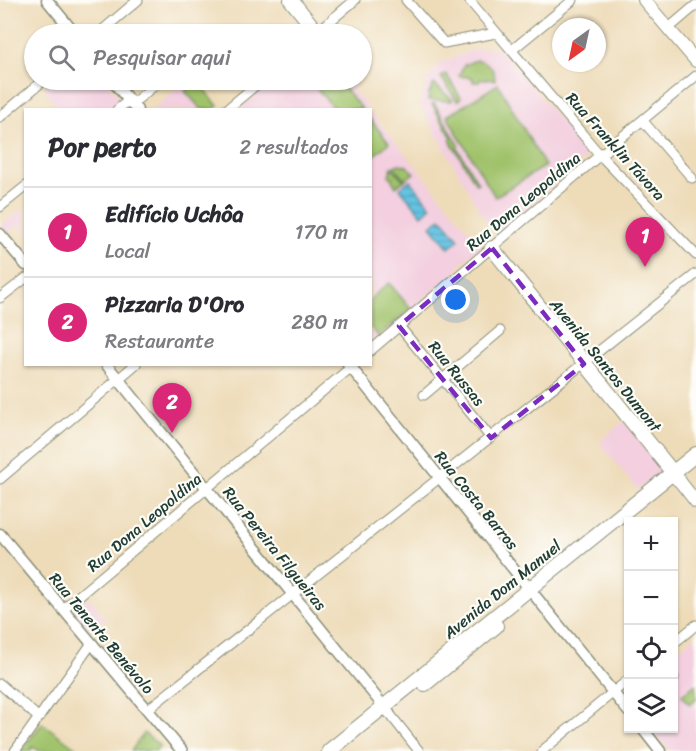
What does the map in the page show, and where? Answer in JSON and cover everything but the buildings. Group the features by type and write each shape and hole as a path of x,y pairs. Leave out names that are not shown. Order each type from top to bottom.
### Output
{"main road":[{"path":"291,0 309,24"},
{"path":"644,0 696,61"},
{"name":"Avenida Santos Dumont","path":"492,248 696,502"},
{"name":"Avenida Dom Manuel","path":"343,751 387,710 675,476 696,454"},
{"name":"Avenida Dom Manuel","path":"675,476 696,465"},
{"name":"Avenida Dom Manuel","path":"329,751 387,710"}],"street":[{"path":"47,0 67,24"},
{"path":"110,24 138,0"},
{"path":"327,24 355,0"},
{"path":"406,0 444,43 496,33"},
{"name":"Rua Franklin Távora","path":"469,0 600,155 696,255"},
{"path":"512,50 573,0"},
{"path":"669,28 696,5"},
{"name":"Rua Dona Leopoldina","path":"372,349 696,76"},
{"path":"0,117 32,90"},
{"path":"120,90 132,104 149,90"},
{"path":"228,108 250,90"},
{"path":"643,121 692,178"},
{"path":"0,207 24,188"},
{"path":"0,234 24,264"},
{"path":"147,710 294,596 696,274"},
{"path":"0,298 24,280"},
{"name":"Rua Russas","path":"399,326 491,438"},
{"path":"424,395 500,331"},
{"name":"Rua Pereira Filgueiras","path":"108,366 419,751"},
{"path":"0,479 134,366"},
{"name":"Rua Dona Leopoldina","path":"63,609 351,366"},
{"name":"Rua Costa Barros","path":"351,366 439,479 624,706"},
{"name":"Rua Tenente Benévolo","path":"0,534 182,751"},
{"path":"678,641 696,625"},
{"path":"15,751 92,644"},
{"path":"542,751 624,683"},
{"path":"0,684 39,717"},
{"path":"645,733 660,751"}],"highlighted area":[{"path":"492,248 584,364 491,438 399,326"}],"shaded area":[{"path":"478,48 500,50 589,154 508,226 501,229 487,223 420,105 427,79 440,63"},
{"path":"44,90 113,90 121,99 109,108 59,108"},
{"path":"175,90 204,90 218,106 215,108 154,108"},
{"path":"261,90 353,90 368,108 240,108"},
{"path":"372,113 484,249 474,252 460,264 458,270 372,341"},
{"path":"21,209 24,213 24,232 19,225 7,234 1,226"},
{"path":"624,421 661,468 661,471 638,490 599,442"},
{"path":"89,598 105,618 89,631 75,614 75,610"},
{"path":"696,635 696,751 670,751 655,733 678,733 678,650"}],"green space":[{"path":"476,60 490,66 495,80 480,79 479,82 473,82 473,78 459,76 464,65"},
{"path":"446,74 461,98 457,101 441,77"},
{"path":"434,84 452,99 452,101 428,100"},
{"path":"498,84 545,166 495,197 447,116"},
{"path":"205,90 218,106 200,108 185,91"},
{"path":"318,90 346,90 361,108 333,108"},
{"path":"434,103 478,183 476,184 450,140 452,138 432,104"},
{"path":"372,121 389,143 372,157"},
{"path":"399,164 407,166 414,173 405,180 394,166"},
{"path":"392,167 404,181 396,187 389,175"},
{"path":"389,283 411,309 378,336 372,329 372,297"},
{"path":"696,684 696,699 689,704 682,695"},
{"path":"42,723 80,751 39,751 33,747 30,751 21,751"},
{"path":"144,733 160,746 156,751 131,751"}],"water":[{"path":"410,180 431,207 422,215 400,188"},
{"path":"441,218 459,239 449,248 431,226"}],"place":[{"name":"Edifício Uchôa","path":"645,267"},
{"name":"Pizzaria D'Oro","path":"172,433"}]}
